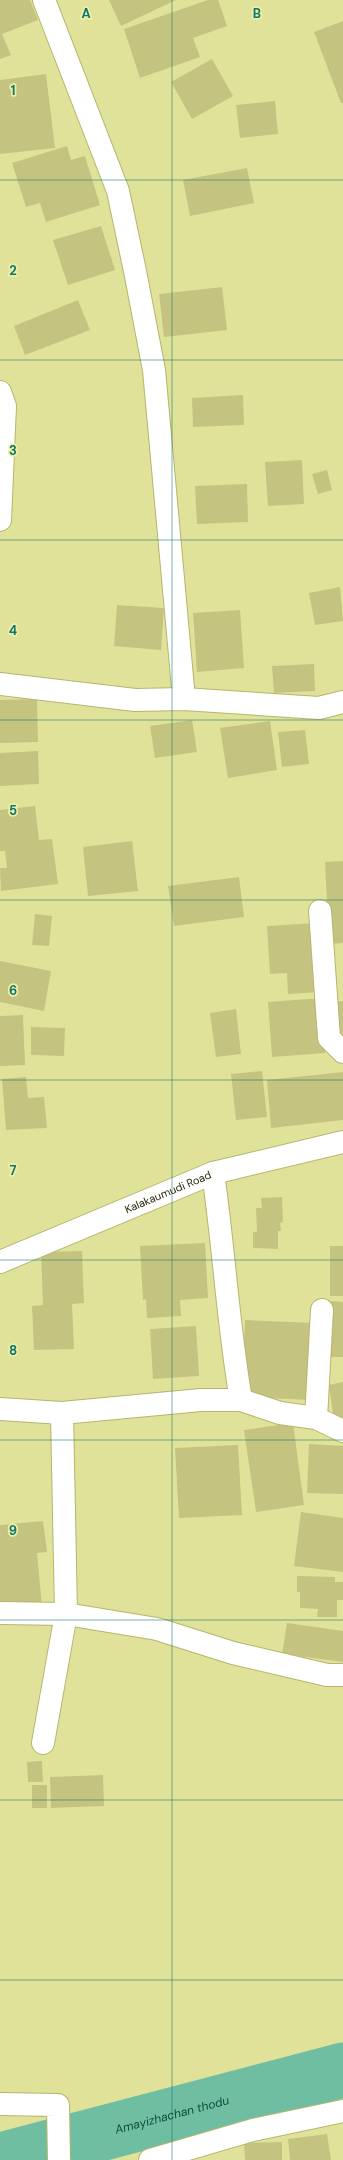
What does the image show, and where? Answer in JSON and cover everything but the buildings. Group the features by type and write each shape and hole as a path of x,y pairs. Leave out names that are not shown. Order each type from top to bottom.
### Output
{"street":[{"path":"44,0 118,191 135,271 154,370 184,699"},
{"path":"0,392 5,406 0,520"},
{"path":"0,684 135,700 184,699 319,708 343,702"},
{"path":"320,911 329,1038 343,1052"},
{"name":"Kalakaumudi Road","path":"0,1262 213,1173 343,1142"},
{"path":"213,1173 222,1237 225,1294 231,1343 241,1400"},
{"path":"316,1418 322,1310"},
{"path":"0,1409 62,1413 201,1400 241,1400 280,1413 316,1418 343,1431"},
{"path":"43,1743 66,1614 62,1413"},
{"path":"0,1613 66,1614 157,1629 233,1653 327,1675 343,1676"},
{"path":"0,2104 58,2105 59,2160"},
{"path":"150,2160 253,2130 343,2111"}],"waterway":[{"name":"Amayizhachan thodu","path":"1,2160 343,2070"}]}
